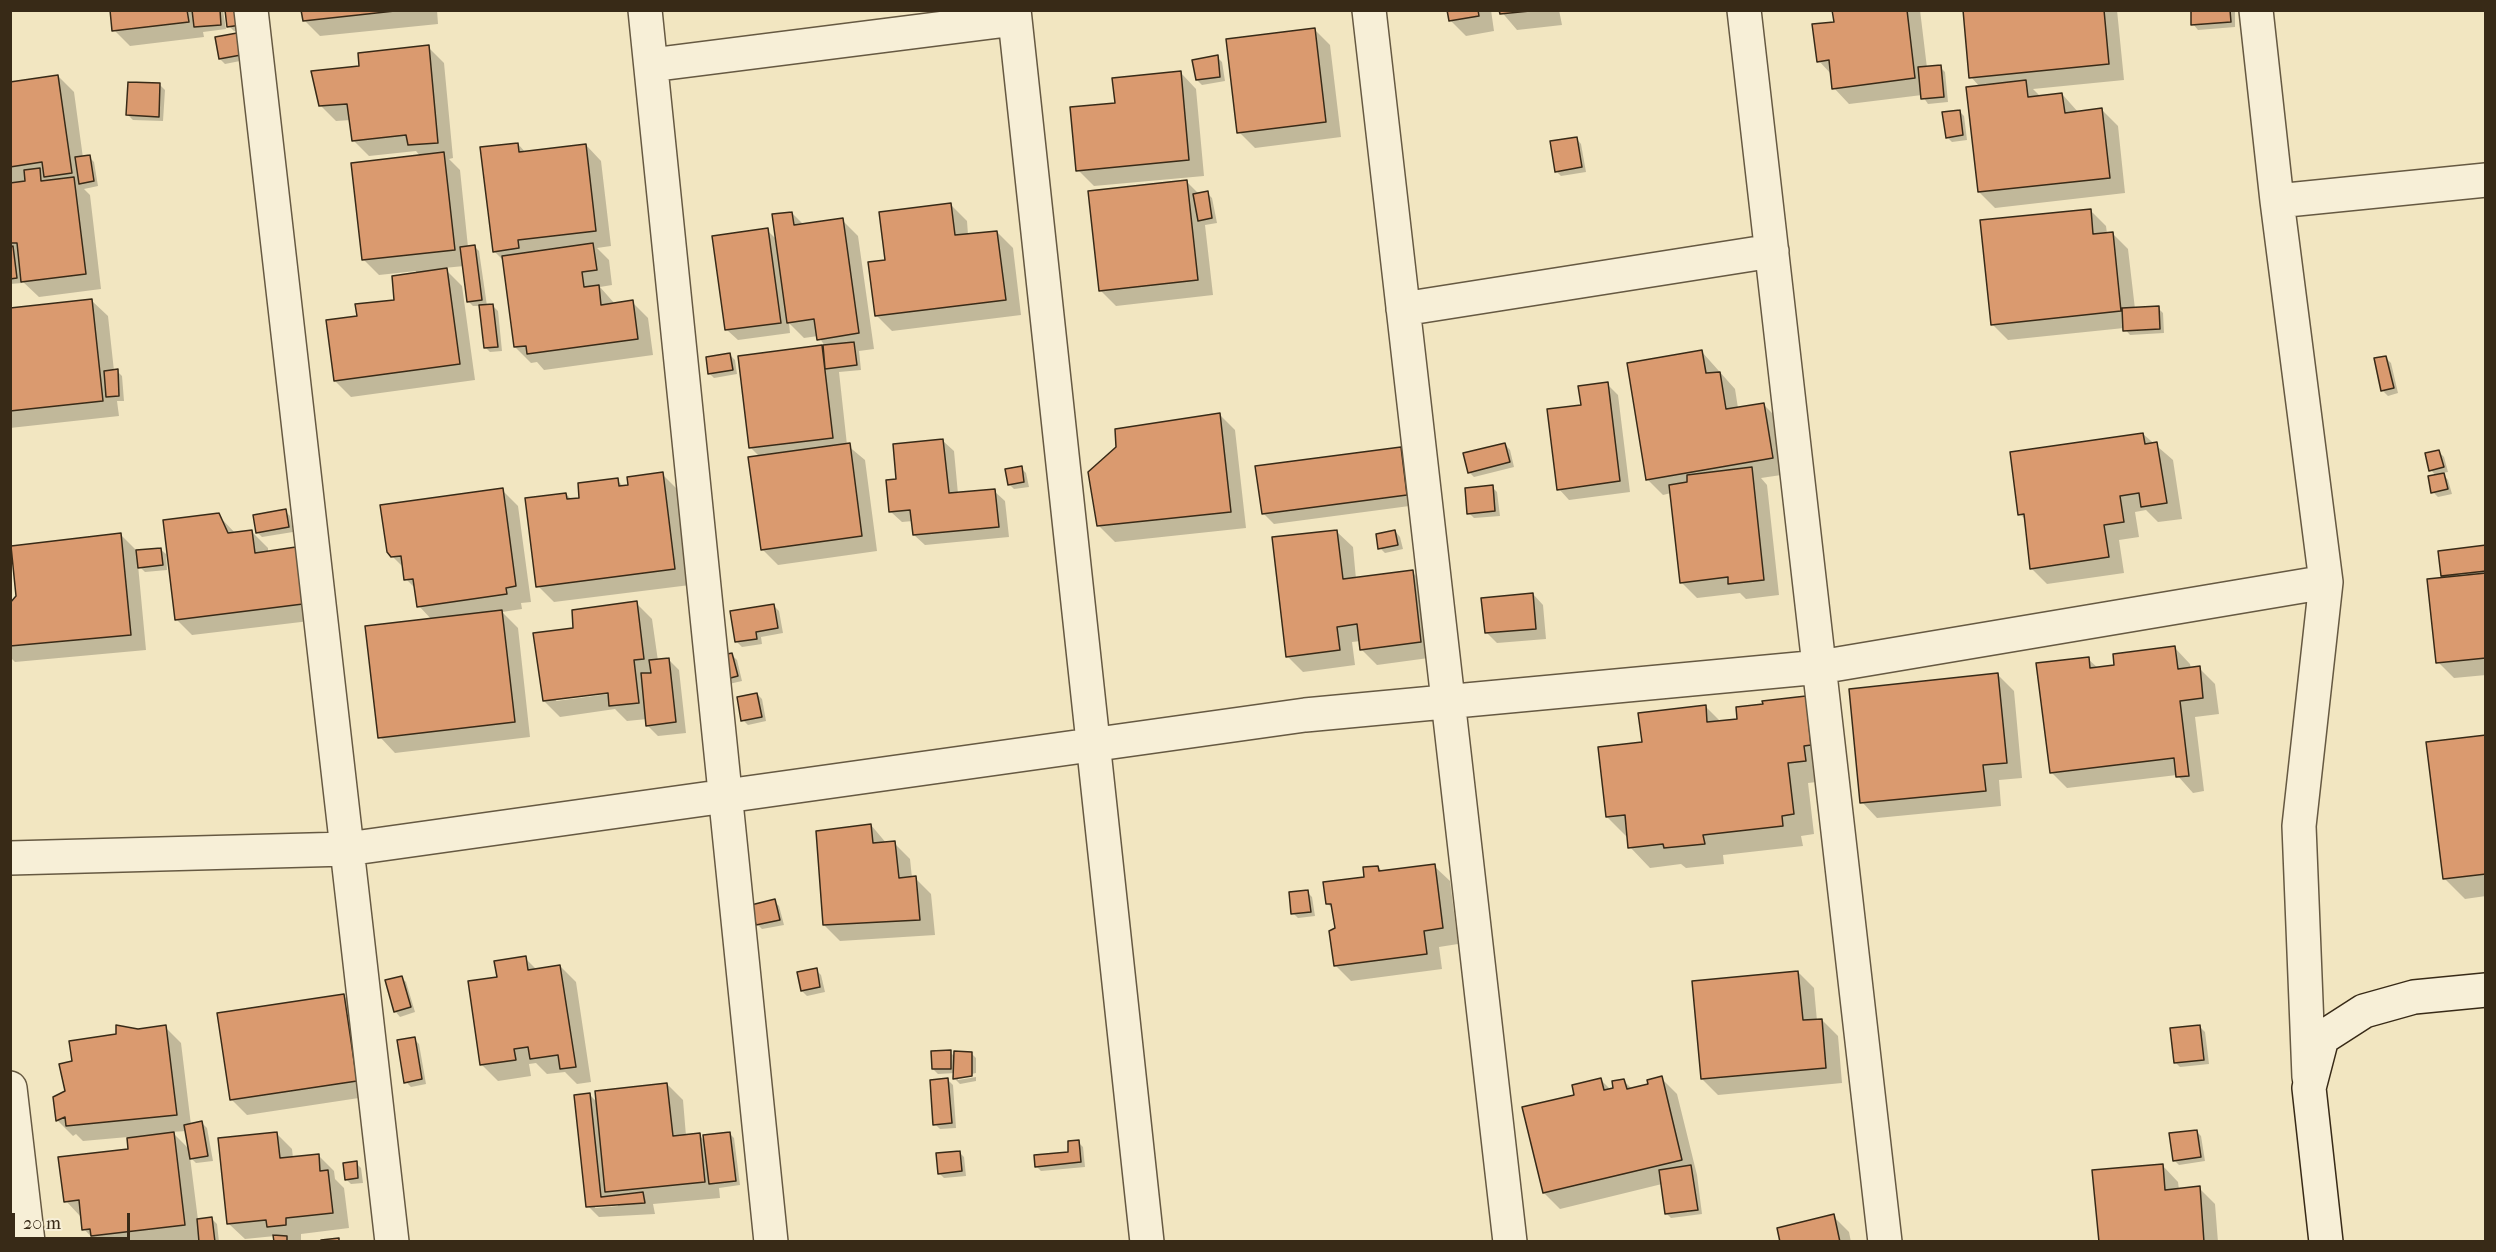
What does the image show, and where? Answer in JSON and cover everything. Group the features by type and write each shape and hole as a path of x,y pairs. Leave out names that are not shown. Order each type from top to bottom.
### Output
{"street":[{"path":"251,10 392,1242"},
{"path":"645,10 771,1242"},
{"path":"1369,10 1510,1242"},
{"path":"1744,10 1885,1242"},
{"path":"2256,10 2277,201 2326,582 2299,826 2309,1088 2326,1242"},
{"path":"651,65 1015,14 1148,1242"},
{"path":"2277,201 2486,180"},
{"path":"1403,309 1772,251"},
{"path":"10,858 347,849 1305,714 1820,667 2326,582"},
{"path":"2309,1088 2322,1038 2364,1011 2414,997 2486,990"},
{"path":"10,1088 28,1242"}],"building":[{"path":"110,10 187,10 189,22 112,31"},
{"path":"192,10 220,10 221,25 194,27"},
{"path":"225,10 239,10 241,25 227,27"},
{"path":"301,10 404,10 303,21"},
{"path":"1447,10 1478,10 1479,16 1449,21"},
{"path":"1499,10 1540,10 1500,14"},
{"path":"1832,10 1907,10 1915,78 1832,89 1829,60 1817,62 1812,24 1834,22"},
{"path":"1963,10 2104,10 2109,64 1969,78"},
{"path":"2191,10 2230,10 2231,22 2191,25"},
{"path":"1315,28 1326,122 1237,133 1226,39"},
{"path":"237,33 241,55 219,59 215,37"},
{"path":"429,45 438,143 408,145 406,135 352,141 347,104 319,106 311,71 359,66 358,53"},
{"path":"1218,55 1220,77 1196,80 1192,60"},
{"path":"1941,65 1944,97 1921,99 1918,67"},
{"path":"1181,71 1189,160 1076,171 1070,107 1115,103 1112,78"},
{"path":"58,75 72,173 44,177 42,162 10,167 10,82"},
{"path":"2026,80 2028,97 2062,93 2065,113 2102,108 2110,178 1978,192 1966,87"},
{"path":"128,82 160,83 159,117 126,115"},
{"path":"1960,110 1963,135 1946,138 1942,112"},
{"path":"1577,137 1582,167 1555,172 1550,141"},
{"path":"518,143 519,152 586,144 596,231 518,240 519,248 493,252 480,147"},
{"path":"444,152 455,250 362,260 351,163"},
{"path":"90,155 94,181 79,184 75,157"},
{"path":"40,168 41,181 74,177 86,274 21,282 17,243 10,243 10,183 25,181 24,170"},
{"path":"1187,180 1198,280 1099,291 1088,191"},
{"path":"1208,191 1212,218 1198,221 1193,194"},
{"path":"951,203 955,235 997,231 1006,300 875,316 868,262 885,260 879,212"},
{"path":"2091,209 2093,234 2113,232 2121,311 1991,325 1980,220"},
{"path":"792,212 794,225 843,218 859,333 817,340 814,319 787,323 772,214"},
{"path":"768,228 781,323 725,330 712,236"},
{"path":"593,243 597,270 582,272 584,287 599,285 601,305 633,300 638,339 527,354 526,346 514,347 502,256"},
{"path":"475,245 482,300 467,302 460,247"},
{"path":"13,246 17,278 10,279 10,247"},
{"path":"447,268 460,364 334,381 326,320 357,316 355,304 394,300 392,276"},
{"path":"92,299 103,401 10,411 10,308"},
{"path":"493,304 498,347 484,348 479,305"},
{"path":"2159,306 2160,329 2123,331 2122,308"},
{"path":"854,342 857,365 825,369 823,345"},
{"path":"822,345 833,438 749,448 738,356"},
{"path":"1702,350 1706,373 1720,372 1726,409 1764,403 1773,458 1646,480 1627,363"},
{"path":"730,353 733,370 708,374 706,357"},
{"path":"2386,356 2394,388 2381,391 2374,358"},
{"path":"118,369 119,396 106,397 104,371"},
{"path":"1608,382 1620,481 1557,490 1547,409 1581,405 1578,386"},
{"path":"1220,413 1231,512 1097,526 1088,472 1116,447 1115,429"},
{"path":"2143,433 2145,444 2157,442 2167,503 2141,507 2139,493 2120,496 2124,522 2104,525 2109,557 2030,569 2024,514 2018,515 2010,452"},
{"path":"943,439 949,493 995,489 999,527 913,535 910,510 889,512 886,480 896,479 893,444"},
{"path":"850,443 862,536 761,550 748,457"},
{"path":"1505,443 1510,462 1468,473 1463,453"},
{"path":"1401,447 1407,495 1262,514 1255,466"},
{"path":"2439,450 2444,467 2429,471 2425,453"},
{"path":"1022,466 1024,482 1008,485 1005,469"},
{"path":"1752,467 1764,580 1728,584 1728,577 1680,583 1669,485 1687,482 1687,475"},
{"path":"663,472 675,569 536,587 525,498 566,493 567,499 579,498 578,483 618,478 619,486 628,485 627,477"},
{"path":"2444,473 2448,489 2431,493 2428,476"},
{"path":"1493,485 1495,511 1467,514 1465,488"},
{"path":"503,488 516,586 506,588 507,594 417,607 413,579 404,580 401,556 391,557 387,552 380,505"},
{"path":"286,509 289,527 256,533 253,515"},
{"path":"219,513 228,533 252,530 255,553 296,547 303,604 175,620 163,520"},
{"path":"1337,530 1343,579 1413,570 1421,642 1360,650 1357,624 1337,627 1340,650 1286,657 1272,537"},
{"path":"1395,530 1398,545 1378,549 1376,534"},
{"path":"121,533 131,635 10,646 10,603 16,596 11,546"},
{"path":"2486,545 2486,571 2441,576 2438,551"},
{"path":"161,548 163,565 138,568 136,550"},
{"path":"2486,573 2486,658 2436,663 2427,579"},
{"path":"1533,593 1536,629 1485,633 1481,598"},
{"path":"637,601 644,659 634,660 639,703 609,706 608,693 543,701 533,633 573,628 572,610"},
{"path":"774,604 778,628 756,632 757,639 735,642 730,611"},
{"path":"502,610 515,722 378,738 365,626"},
{"path":"2175,646 2178,669 2200,666 2203,698 2180,701 2189,776 2176,777 2174,758 2050,773 2036,663 2089,657 2090,668 2114,665 2113,654"},
{"path":"732,653 738,676 723,680 718,656"},
{"path":"669,658 676,722 646,726 641,673 651,673 649,660"},
{"path":"1998,673 2007,763 1983,765 1986,791 1860,803 1849,689"},
{"path":"757,693 762,717 741,721 737,697"},
{"path":"1806,696 1811,745 1804,746 1806,761 1788,763 1794,814 1782,816 1783,826 1703,835 1705,844 1664,848 1663,844 1628,848 1625,815 1606,817 1598,747 1642,742 1638,713 1706,705 1707,722 1737,719 1736,707 1763,704 1762,701"},
{"path":"2486,735 2486,874 2443,879 2426,742"},
{"path":"871,824 873,843 895,841 899,878 916,876 920,920 823,925 816,831"},
{"path":"1435,864 1443,928 1424,931 1427,954 1334,966 1329,931 1335,928 1331,904 1326,904 1323,882 1364,877 1363,867 1378,866 1379,871"},
{"path":"1308,890 1311,912 1291,914 1289,892"},
{"path":"775,899 780,920 756,925 751,905"},
{"path":"526,956 528,970 560,965 576,1067 560,1069 558,1055 530,1059 528,1047 514,1049 516,1060 480,1065 468,981 497,977 494,961"},
{"path":"817,968 820,987 801,991 797,972"},
{"path":"1798,971 1803,1020 1822,1019 1826,1068 1701,1079 1692,981"},
{"path":"402,976 411,1007 394,1012 385,980"},
{"path":"344,994 357,1081 230,1100 217,1013"},
{"path":"116,1025 138,1029 166,1025 177,1115 66,1126 65,1117 56,1121 53,1097 65,1091 59,1064 72,1061 69,1041 116,1034"},
{"path":"2200,1025 2204,1060 2174,1063 2170,1028"},
{"path":"415,1037 422,1079 404,1083 397,1040"},
{"path":"951,1050 951,1069 932,1069 931,1051"},
{"path":"954,1051 972,1052 972,1076 953,1079"},
{"path":"1662,1076 1682,1160 1543,1193 1522,1107 1574,1095 1572,1085 1601,1078 1604,1090 1613,1088 1612,1081 1624,1079 1627,1089 1648,1084 1647,1080"},
{"path":"948,1078 952,1123 933,1125 930,1080"},
{"path":"667,1083 673,1136 700,1133 705,1182 605,1192 595,1091"},
{"path":"590,1093 601,1197 643,1192 645,1203 586,1207 574,1095"},
{"path":"202,1121 208,1156 190,1159 184,1125"},
{"path":"2197,1130 2201,1157 2173,1161 2169,1133"},
{"path":"174,1132 185,1225 91,1236 90,1229 82,1230 79,1200 64,1202 58,1157 128,1149 127,1138"},
{"path":"277,1132 280,1158 319,1154 320,1171 328,1170 333,1213 286,1218 286,1225 267,1227 266,1220 227,1224 218,1138"},
{"path":"730,1132 736,1181 709,1184 703,1135"},
{"path":"1079,1140 1081,1162 1035,1167 1034,1155 1068,1152 1068,1141"},
{"path":"960,1151 962,1171 938,1174 936,1153"},
{"path":"357,1161 358,1178 345,1180 343,1163"},
{"path":"2163,1164 2165,1190 2200,1186 2204,1242 2099,1242 2092,1170"},
{"path":"1691,1165 1698,1210 1665,1214 1659,1170"},
{"path":"1834,1214 1840,1242 1780,1242 1777,1228"},
{"path":"212,1217 215,1242 199,1242 197,1219"},
{"path":"273,1235 287,1236 287,1242 274,1242"},
{"path":"339,1238 339,1242 319,1242 321,1240"}]}
